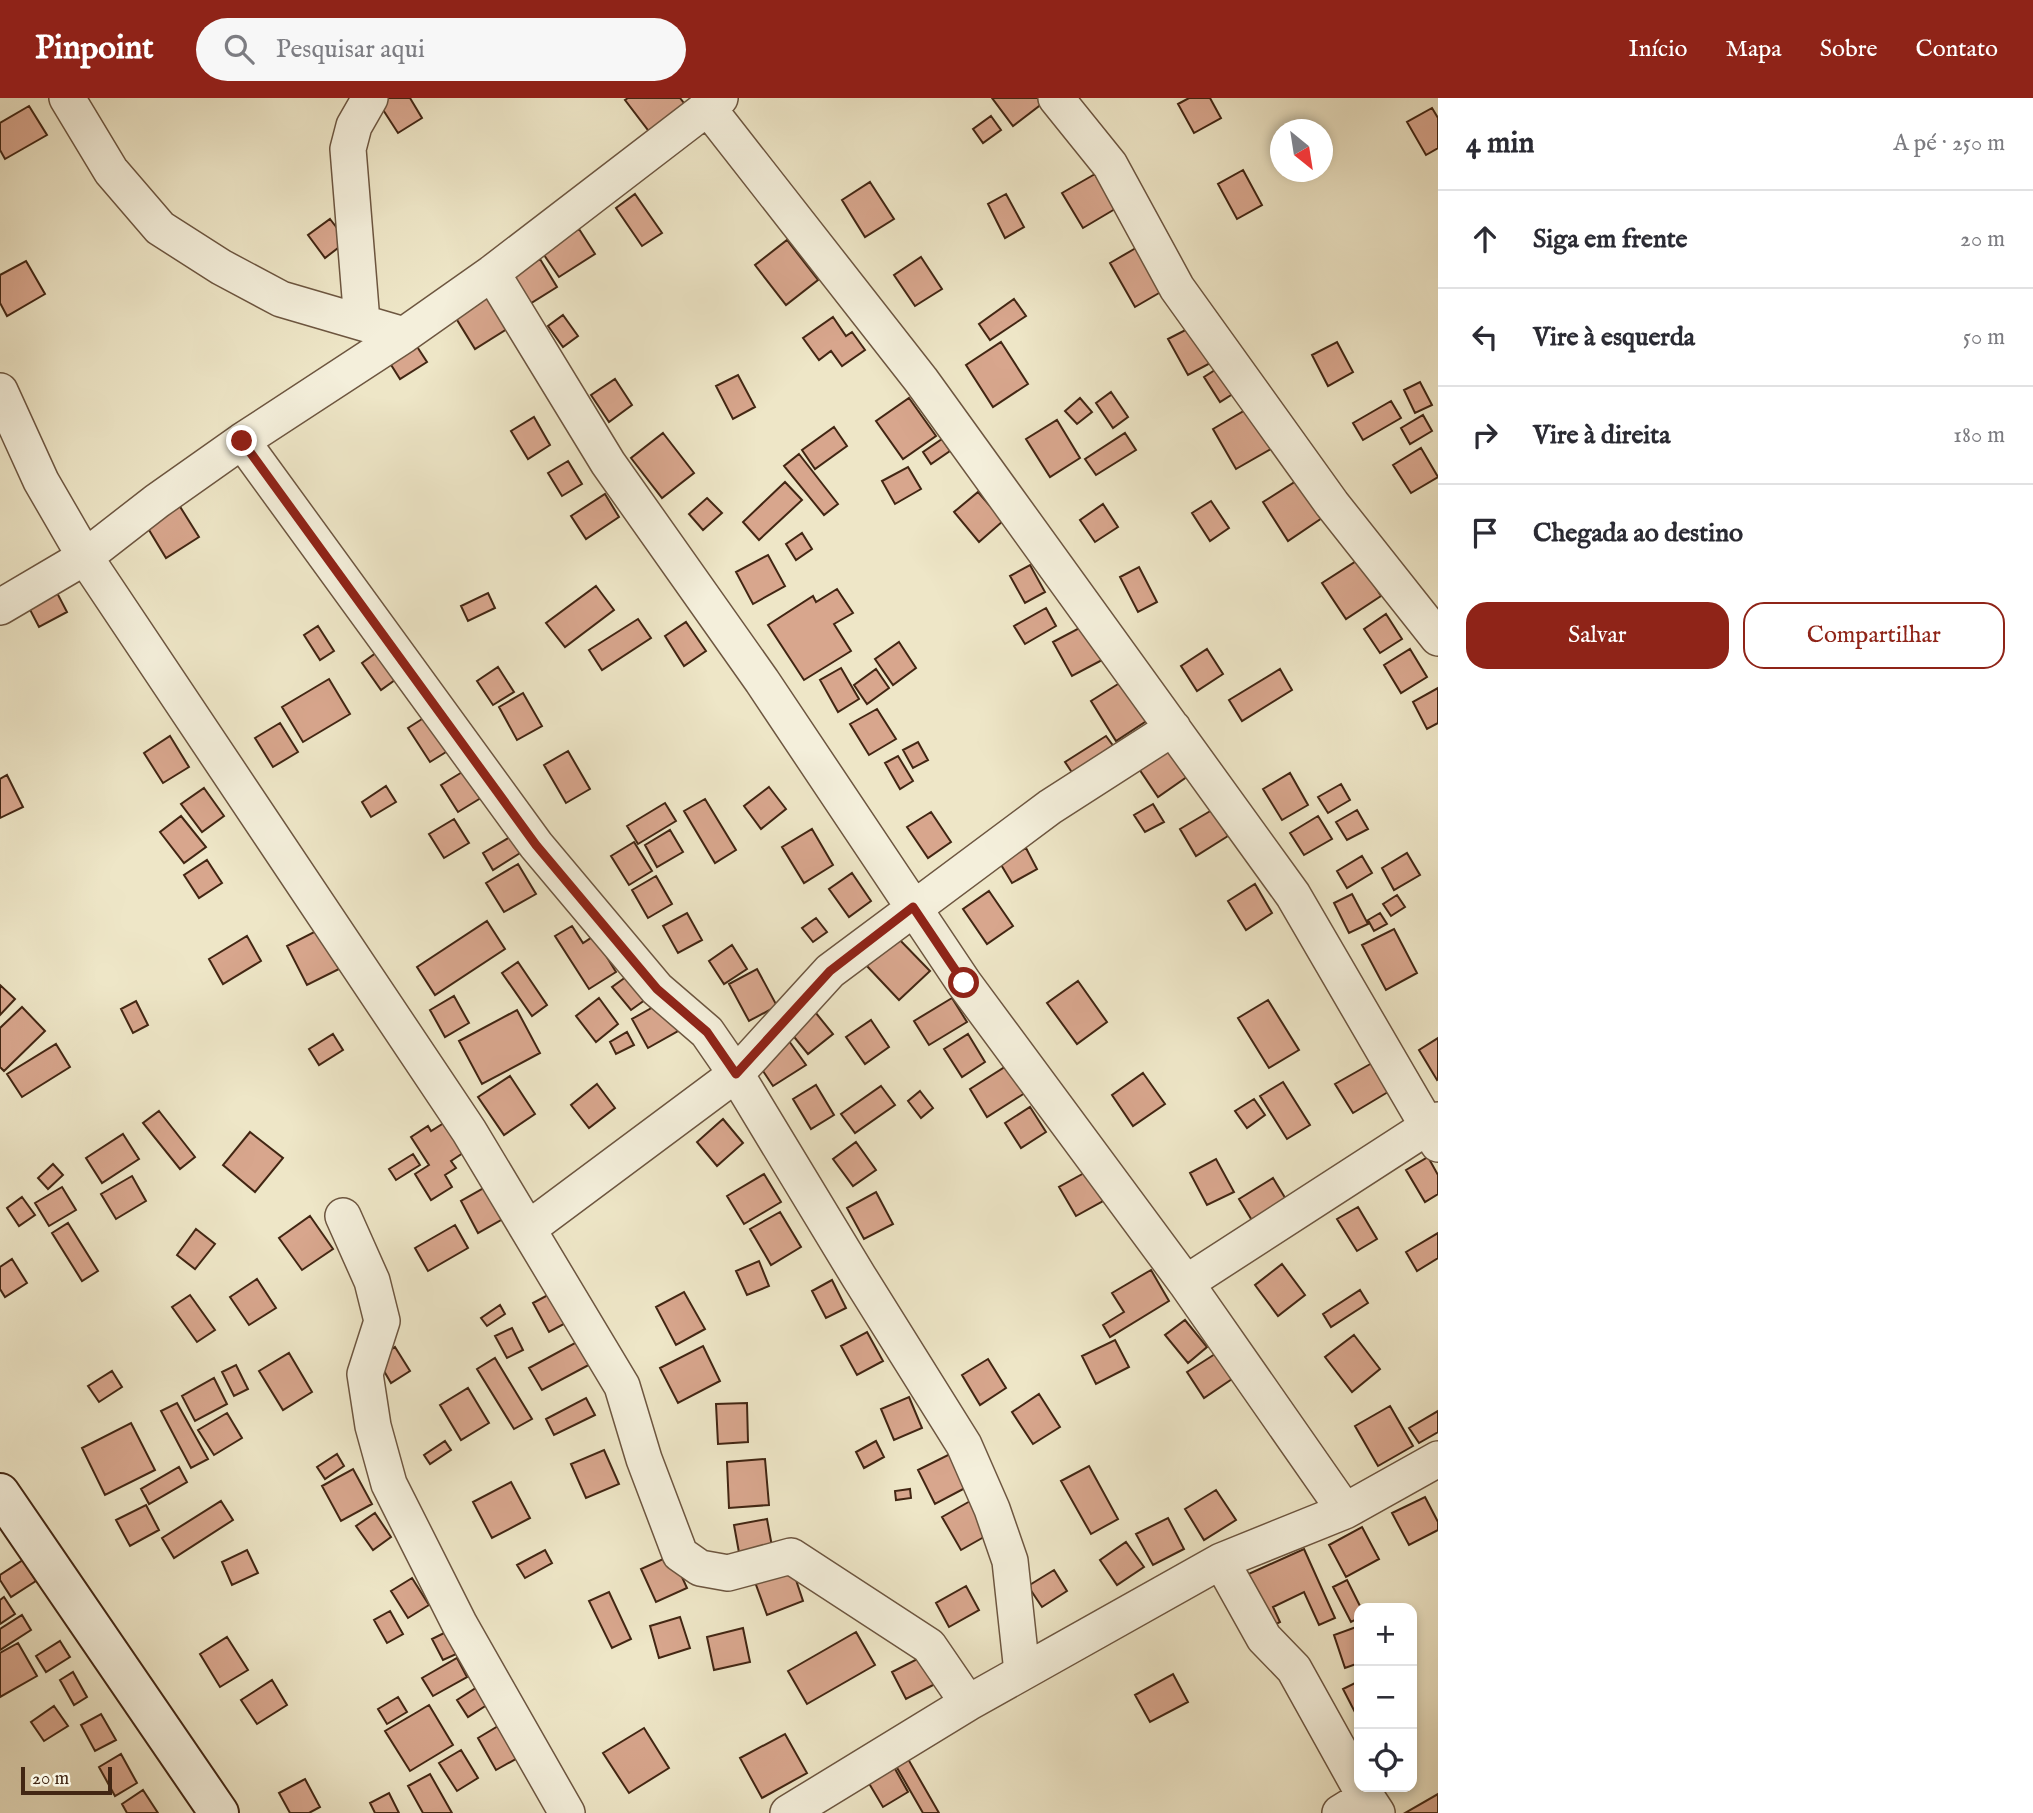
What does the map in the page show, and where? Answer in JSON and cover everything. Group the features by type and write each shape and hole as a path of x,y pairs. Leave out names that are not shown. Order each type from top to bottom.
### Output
{"main road":[{"path":"0,1493 219,1813"}],"street":[{"path":"67,98 111,170 160,228 221,267 281,299 404,335"},
{"path":"362,322 348,149 354,126 370,98"},
{"path":"1056,98 1111,165 1177,288 1332,504 1438,638"},
{"path":"0,607 85,557 157,501 242,441 404,335 492,273 714,103 921,380 1293,895 1435,1130 1186,1283"},
{"path":"492,273 608,463 762,681 964,983 1186,1283 1345,1511"},
{"path":"0,391 41,481 85,557 468,1131 622,1385 644,1459 680,1554 700,1568 728,1573 791,1556 929,1646 968,1703"},
{"path":"242,441 536,845 657,989 707,1032 736,1074 964,1445 992,1509 1010,1561 1022,1672"},
{"path":"528,1229 736,1074 830,971 1050,807 1173,727"},
{"path":"342,1216 372,1281 382,1321 365,1374 373,1426 389,1484 460,1625 567,1813"},
{"path":"788,1813 968,1703 1221,1561 1345,1511 1438,1459"},
{"path":"1221,1561 1264,1638 1294,1669 1360,1799"}],"building":[{"path":"384,98 410,98 422,118 398,133 378,102"},
{"path":"680,98 687,107 651,134 625,100"},
{"path":"992,98 1039,98 1043,103 1013,126"},
{"path":"1189,98 1210,98 1221,118 1194,133 1178,104"},
{"path":"29,106 47,135 5,159 0,150 0,123"},
{"path":"1432,108 1438,118 1438,148 1426,155 1407,122"},
{"path":"991,116 1001,130 983,143 973,129"},
{"path":"1243,170 1262,205 1237,219 1218,184"},
{"path":"1095,174 1115,209 1083,228 1062,193"},
{"path":"870,182 894,219 865,237 842,200"},
{"path":"635,194 662,233 642,246 616,208"},
{"path":"1006,194 1024,227 1005,238 988,204"},
{"path":"330,219 347,241 325,258 308,235"},
{"path":"579,229 595,254 559,277 542,252"},
{"path":"787,240 818,280 786,305 755,265"},
{"path":"1141,245 1166,289 1135,307 1110,263"},
{"path":"921,257 942,289 915,306 894,275"},
{"path":"540,259 557,287 528,305 511,277"},
{"path":"26,261 45,294 7,316 0,303 0,275"},
{"path":"495,290 515,324 475,349 454,315"},
{"path":"1014,299 1026,316 990,340 979,324"},
{"path":"563,315 578,336 563,347 548,326"},
{"path":"833,317 846,336 852,332 865,350 842,366 831,351 819,360 803,338"},
{"path":"1197,324 1216,360 1188,375 1168,339"},
{"path":"414,342 427,362 400,379 388,360"},
{"path":"1001,342 1028,384 993,407 966,365"},
{"path":"1337,342 1353,372 1328,386 1312,355"},
{"path":"1223,365 1239,390 1220,402 1204,377"},
{"path":"738,375 755,407 733,419 716,386"},
{"path":"615,379 632,405 609,422 591,395"},
{"path":"1420,382 1432,405 1415,413 1404,390"},
{"path":"1111,392 1128,417 1113,428 1096,403"},
{"path":"909,398 936,436 903,459 876,421"},
{"path":"1080,398 1092,412 1077,424 1065,411"},
{"path":"1391,401 1401,418 1363,440 1353,423"},
{"path":"1254,405 1276,446 1236,469 1213,429"},
{"path":"1423,415 1432,431 1410,444 1401,428"},
{"path":"534,417 550,445 528,459 511,431"},
{"path":"1057,420 1080,458 1050,477 1026,439"},
{"path":"834,427 847,446 815,469 802,450"},
{"path":"663,433 694,473 662,498 631,458"},
{"path":"1125,433 1136,450 1096,475 1085,459"},
{"path":"942,439 950,451 931,464 923,452"},
{"path":"1421,448 1438,477 1411,493 1393,465"},
{"path":"799,454 838,504 824,515 784,466"},
{"path":"568,461 582,484 562,496 548,473"},
{"path":"908,467 921,489 895,504 882,481"},
{"path":"1301,478 1325,516 1288,541 1263,502"},
{"path":"785,482 802,500 759,540 743,522"},
{"path":"978,492 1003,521 979,542 954,512"},
{"path":"605,494 619,517 586,539 571,516"},
{"path":"707,498 722,513 703,530 689,514"},
{"path":"1211,501 1229,528 1210,541 1192,513"},
{"path":"1103,504 1118,527 1095,542 1080,520"},
{"path":"179,505 199,537 166,558 146,525"},
{"path":"802,533 812,549 796,560 786,544"},
{"path":"768,555 785,586 753,604 736,572"},
{"path":"1358,560 1381,596 1346,619 1322,583"},
{"path":"1030,565 1045,592 1025,603 1010,576"},
{"path":"1139,567 1157,602 1138,612 1120,577"},
{"path":"596,586 614,610 565,647 546,623"},
{"path":"55,589 67,612 39,627 27,604"},
{"path":"837,589 853,613 834,624 851,651 804,680 768,625 813,596 816,602"},
{"path":"488,593 495,608 468,621 461,606"},
{"path":"1046,608 1056,626 1025,644 1014,626"},
{"path":"1386,614 1402,639 1380,653 1364,629"},
{"path":"638,619 651,638 602,670 589,650"},
{"path":"686,622 706,651 684,666 665,636"},
{"path":"1085,625 1104,659 1072,676 1053,642"},
{"path":"318,626 334,651 320,660 304,635"},
{"path":"899,642 916,668 893,685 875,659"},
{"path":"387,645 406,672 381,690 362,663"},
{"path":"1207,649 1223,674 1197,691 1181,666"},
{"path":"1410,649 1427,677 1401,693 1384,665"},
{"path":"498,667 514,692 493,705 477,681"},
{"path":"841,668 859,699 838,712 820,680"},
{"path":"876,669 889,688 867,704 854,685"},
{"path":"1280,669 1292,690 1242,721 1229,700"},
{"path":"329,679 350,714 303,742 282,707"},
{"path":"1126,679 1151,718 1116,741 1091,701"},
{"path":"1438,688 1438,723 1427,729 1413,702"},
{"path":"523,693 542,726 517,740 499,707"},
{"path":"444,705 467,739 430,762 408,728"},
{"path":"877,709 896,739 869,755 850,724"},
{"path":"280,723 298,752 273,767 255,738"},
{"path":"170,736 189,767 163,783 144,753"},
{"path":"1106,736 1117,751 1075,777 1065,762"},
{"path":"1166,737 1191,774 1158,797 1133,760"},
{"path":"918,742 928,760 913,768 903,750"},
{"path":"568,751 590,789 566,803 544,765"},
{"path":"898,756 913,781 900,789 885,763"},
{"path":"472,766 489,793 458,812 441,785"},
{"path":"1290,773 1308,805 1282,820 1263,789"},
{"path":"7,775 23,807 0,818 0,779"},
{"path":"1341,784 1350,800 1328,813 1318,797"},
{"path":"386,786 396,802 371,817 362,802"},
{"path":"769,787 786,809 761,829 744,806"},
{"path":"204,788 224,816 202,832 181,804"},
{"path":"705,799 736,850 715,863 684,811"},
{"path":"665,803 676,821 638,844 627,826"},
{"path":"1153,804 1164,822 1145,832 1134,815"},
{"path":"1212,810 1228,836 1196,856 1180,829"},
{"path":"1357,810 1368,829 1347,840 1336,822"},
{"path":"931,812 951,842 928,858 907,827"},
{"path":"181,816 206,847 184,863 160,832"},
{"path":"1318,816 1332,839 1304,855 1290,833"},
{"path":"454,819 469,843 444,858 429,834"},
{"path":"812,829 833,865 804,883 782,847"},
{"path":"670,830 683,852 657,867 645,845"},
{"path":"515,834 525,850 493,870 483,853"},
{"path":"634,842 652,871 629,885 611,856"},
{"path":"1026,848 1037,869 1012,883 1000,863"},
{"path":"1407,853 1420,875 1394,890 1382,868"},
{"path":"1362,856 1372,873 1347,888 1337,871"},
{"path":"207,860 222,883 199,898 184,875"},
{"path":"518,864 536,894 504,912 486,883"},
{"path":"852,873 871,901 849,917 829,889"},
{"path":"656,876 672,904 648,918 632,890"},
{"path":"1255,884 1272,913 1246,930 1228,901"},
{"path":"989,891 1013,926 987,944 963,909"},
{"path":"1352,894 1368,924 1349,933 1334,903"},
{"path":"1397,895 1405,907 1391,916 1383,904"},
{"path":"687,913 702,940 678,953 663,926"},
{"path":"1380,913 1387,924 1374,931 1368,920"},
{"path":"816,918 827,932 813,942 802,928"},
{"path":"487,921 505,949 435,995 417,967"},
{"path":"572,926 583,943 594,936 616,972 589,989 555,936"},
{"path":"1394,929 1417,973 1386,990 1362,945"},
{"path":"318,930 339,969 307,985 287,946"},
{"path":"895,935 930,971 899,1000 865,964"},
{"path":"247,936 261,961 223,984 209,959"},
{"path":"732,945 747,969 724,984 709,961"},
{"path":"518,962 547,1005 532,1016 502,973"},
{"path":"757,969 777,1006 749,1021 729,984"},
{"path":"630,974 649,997 631,1010 612,987"},
{"path":"1078,981 1107,1022 1077,1044 1047,1003"},
{"path":"0,985 15,999 0,1015"},
{"path":"454,996 469,1023 445,1037 430,1010"},
{"path":"599,998 618,1024 596,1042 576,1016"},
{"path":"952,998 967,1022 929,1045 914,1021"},
{"path":"1268,1000 1299,1050 1269,1068 1238,1018"},
{"path":"136,1001 148,1025 133,1033 121,1009"},
{"path":"662,1002 678,1031 648,1048 632,1019"},
{"path":"22,1007 45,1031 4,1071 0,1067 0,1028"},
{"path":"811,1007 833,1034 808,1054 786,1027"},
{"path":"517,1010 540,1053 482,1084 459,1041"},
{"path":"871,1020 889,1047 865,1064 846,1037"},
{"path":"627,1032 634,1045 616,1054 610,1042"},
{"path":"333,1034 343,1050 319,1065 309,1049"},
{"path":"968,1034 985,1062 962,1077 944,1049"},
{"path":"1438,1038 1438,1079 1437,1080 1419,1050"},
{"path":"789,1041 806,1065 773,1086 757,1062"},
{"path":"56,1044 70,1067 22,1097 7,1074"},
{"path":"1372,1063 1388,1092 1353,1113 1335,1084"},
{"path":"1008,1065 1025,1093 987,1117 970,1089"},
{"path":"1143,1073 1165,1104 1133,1126 1112,1095"},
{"path":"510,1076 535,1114 504,1135 478,1097"},
{"path":"1283,1082 1310,1125 1287,1139 1260,1096"},
{"path":"597,1084 615,1108 589,1128 571,1105"},
{"path":"816,1085 834,1115 811,1129 793,1099"},
{"path":"881,1086 895,1105 855,1133 841,1114"},
{"path":"920,1091 933,1108 921,1118 908,1101"},
{"path":"1254,1099 1265,1115 1247,1128 1235,1111"},
{"path":"1030,1107 1046,1132 1021,1148 1005,1123"},
{"path":"159,1111 195,1157 180,1169 143,1123"},
{"path":"723,1119 743,1143 717,1166 697,1142"},
{"path":"447,1121 466,1151 451,1161 456,1168 445,1175 452,1187 431,1200 415,1174 429,1165 411,1137 428,1126 431,1131"},
{"path":"250,1132 283,1158 255,1192 223,1165"},
{"path":"123,1134 139,1159 102,1183 86,1158"},
{"path":"856,1142 876,1170 853,1186 833,1159"},
{"path":"413,1154 420,1165 396,1180 389,1169"},
{"path":"1428,1157 1438,1175 1438,1194 1425,1202 1406,1170"},
{"path":"1216,1159 1234,1192 1207,1205 1190,1173"},
{"path":"53,1164 63,1175 48,1189 38,1178"},
{"path":"1086,1172 1103,1201 1076,1216 1059,1187"},
{"path":"764,1174 781,1202 744,1224 727,1196"},
{"path":"132,1176 146,1201 116,1219 101,1194"},
{"path":"1273,1178 1287,1201 1253,1222 1239,1199"},
{"path":"491,1184 508,1216 478,1233 461,1201"},
{"path":"62,1187 76,1210 49,1226 35,1203"},
{"path":"876,1192 893,1224 864,1239 847,1208"},
{"path":"22,1197 35,1215 19,1226 7,1208"},
{"path":"1358,1207 1377,1239 1357,1251 1337,1219"},
{"path":"780,1212 801,1247 771,1265 750,1229"},
{"path":"310,1216 333,1249 302,1270 279,1238"},
{"path":"68,1223 98,1271 82,1281 52,1233"},
{"path":"455,1225 468,1248 428,1271 415,1248"},
{"path":"196,1229 215,1244 195,1269 177,1255"},
{"path":"1438,1233 1438,1258 1417,1271 1406,1252"},
{"path":"12,1259 27,1283 5,1297 0,1289 0,1267"},
{"path":"759,1261 769,1286 747,1295 736,1271"},
{"path":"1282,1264 1305,1295 1278,1316 1255,1285"},
{"path":"1151,1270 1169,1301 1110,1337 1103,1325 1124,1312 1112,1293"},
{"path":"257,1279 276,1308 249,1325 230,1297"},
{"path":"832,1280 846,1308 826,1318 812,1291"},
{"path":"559,1289 575,1318 549,1332 533,1303"},
{"path":"1360,1290 1368,1303 1331,1327 1323,1314"},
{"path":"684,1292 705,1329 676,1345 656,1307"},
{"path":"190,1295 215,1330 197,1342 172,1307"},
{"path":"500,1305 505,1314 487,1326 481,1318"},
{"path":"1185,1320 1207,1347 1188,1363 1165,1335"},
{"path":"512,1328 523,1350 507,1358 495,1336"},
{"path":"867,1332 883,1361 857,1375 841,1346"},
{"path":"1354,1335 1380,1369 1352,1392 1325,1357"},
{"path":"586,1337 598,1360 542,1390 529,1368"},
{"path":"1115,1340 1129,1367 1096,1384 1082,1356"},
{"path":"703,1346 720,1381 678,1403 660,1368"},
{"path":"395,1347 410,1371 391,1383 377,1359"},
{"path":"289,1353 312,1392 283,1410 259,1371"},
{"path":"1215,1354 1232,1379 1204,1398 1187,1372"},
{"path":"495,1358 532,1419 514,1429 477,1369"},
{"path":"988,1359 1006,1388 980,1405 962,1375"},
{"path":"236,1365 248,1389 234,1396 222,1372"},
{"path":"112,1371 122,1387 99,1402 88,1386"},
{"path":"214,1378 227,1404 195,1421 182,1396"},
{"path":"468,1388 489,1423 461,1440 440,1405"},
{"path":"1039,1394 1060,1427 1033,1444 1012,1412"},
{"path":"909,1397 922,1428 894,1440 881,1409"},
{"path":"586,1398 595,1415 554,1435 546,1419"},
{"path":"177,1403 208,1459 191,1468 161,1411"},
{"path":"747,1403 748,1442 718,1444 716,1404"},
{"path":"1390,1406 1413,1446 1378,1466 1355,1426"},
{"path":"1438,1411 1438,1432 1419,1443 1409,1428"},
{"path":"227,1413 242,1438 214,1455 198,1430"},
{"path":"131,1423 155,1470 105,1495 82,1448"},
{"path":"445,1441 451,1450 430,1464 424,1455"},
{"path":"876,1441 884,1457 864,1468 856,1452"},
{"path":"604,1450 619,1484 586,1498 571,1464"},
{"path":"337,1454 344,1466 325,1479 317,1467"},
{"path":"950,1454 967,1487 935,1504 918,1470"},
{"path":"765,1459 769,1505 729,1508 727,1462"},
{"path":"1089,1466 1118,1519 1091,1534 1061,1481"},
{"path":"179,1467 187,1482 149,1504 141,1489"},
{"path":"353,1469 372,1504 341,1521 322,1486"},
{"path":"511,1482 530,1518 492,1538 473,1502"},
{"path":"910,1489 911,1498 896,1500 895,1491"},
{"path":"1216,1490 1236,1520 1204,1540 1185,1509"},
{"path":"1425,1497 1438,1522 1438,1530 1409,1545 1392,1513"},
{"path":"972,1500 991,1533 961,1550 942,1517"},
{"path":"221,1501 233,1520 174,1558 162,1538"},
{"path":"146,1505 159,1530 130,1546 116,1520"},
{"path":"375,1513 391,1537 373,1550 356,1526"},
{"path":"1168,1518 1184,1549 1153,1565 1136,1534"},
{"path":"767,1519 773,1552 740,1558 734,1525"},
{"path":"1362,1527 1379,1559 1346,1577 1329,1545"},
{"path":"1126,1542 1144,1567 1117,1585 1100,1560"},
{"path":"1304,1549 1335,1618 1319,1625 1304,1592 1273,1607 1280,1622 1268,1628 1244,1576"},
{"path":"247,1550 258,1573 232,1585 222,1562"},
{"path":"545,1550 552,1563 525,1578 517,1565"},
{"path":"672,1555 687,1588 656,1602 641,1569"},
{"path":"23,1560 36,1581 11,1597 0,1580 0,1575"},
{"path":"792,1568 803,1601 767,1615 755,1582"},
{"path":"1054,1570 1067,1591 1042,1607 1028,1586"},
{"path":"412,1578 429,1605 408,1618 391,1591"},
{"path":"1347,1580 1358,1603 1354,1603 1354,1620 1351,1622 1333,1587"},
{"path":"966,1586 979,1610 949,1627 936,1603"},
{"path":"609,1592 631,1639 612,1648 589,1601"},
{"path":"4,1597 15,1614 0,1624 0,1600"},
{"path":"390,1611 403,1634 387,1643 374,1620"},
{"path":"22,1615 31,1630 0,1650 0,1629"},
{"path":"680,1617 690,1648 659,1658 650,1626"},
{"path":"743,1628 750,1662 714,1670 707,1637"},
{"path":"1354,1628 1354,1665 1345,1668 1334,1635"},
{"path":"452,1629 463,1651 443,1660 432,1639"},
{"path":"856,1632 875,1665 807,1704 788,1671"},
{"path":"227,1637 248,1670 220,1687 200,1654"},
{"path":"60,1641 70,1657 46,1672 36,1656"},
{"path":"18,1643 37,1676 0,1697 0,1653"},
{"path":"925,1655 939,1682 906,1699 892,1672"},
{"path":"457,1658 467,1677 433,1696 422,1678"},
{"path":"73,1672 87,1697 74,1705 60,1680"},
{"path":"1173,1674 1188,1702 1150,1722 1135,1695"},
{"path":"272,1680 287,1705 257,1724 241,1700"},
{"path":"1354,1684 1354,1710 1343,1689"},
{"path":"479,1686 490,1703 468,1717 457,1700"},
{"path":"398,1697 407,1712 387,1724 378,1709"},
{"path":"429,1705 453,1745 410,1771 385,1731"},
{"path":"54,1706 68,1726 44,1741 31,1722"},
{"path":"101,1714 116,1740 95,1751 81,1725"},
{"path":"505,1722 523,1755 496,1770 478,1738"},
{"path":"644,1728 669,1768 629,1793 603,1753"},
{"path":"785,1734 807,1773 762,1798 740,1758"},
{"path":"461,1750 478,1778 457,1791 439,1763"},
{"path":"904,1752 939,1813 923,1813 892,1759"},
{"path":"121,1754 137,1783 115,1796 99,1767"},
{"path":"890,1760 908,1792 883,1807 864,1775"},
{"path":"430,1774 452,1813 423,1813 408,1786"},
{"path":"305,1779 320,1807 309,1813 290,1813 279,1793"},
{"path":"143,1790 158,1813 127,1813 122,1804"},
{"path":"389,1793 399,1813 375,1813 370,1803"},
{"path":"1438,1794 1438,1813 1405,1813"}],"route":[{"path":"242,441 536,845 657,989 707,1032 736,1074 830,971 913,907 964,983"}]}
